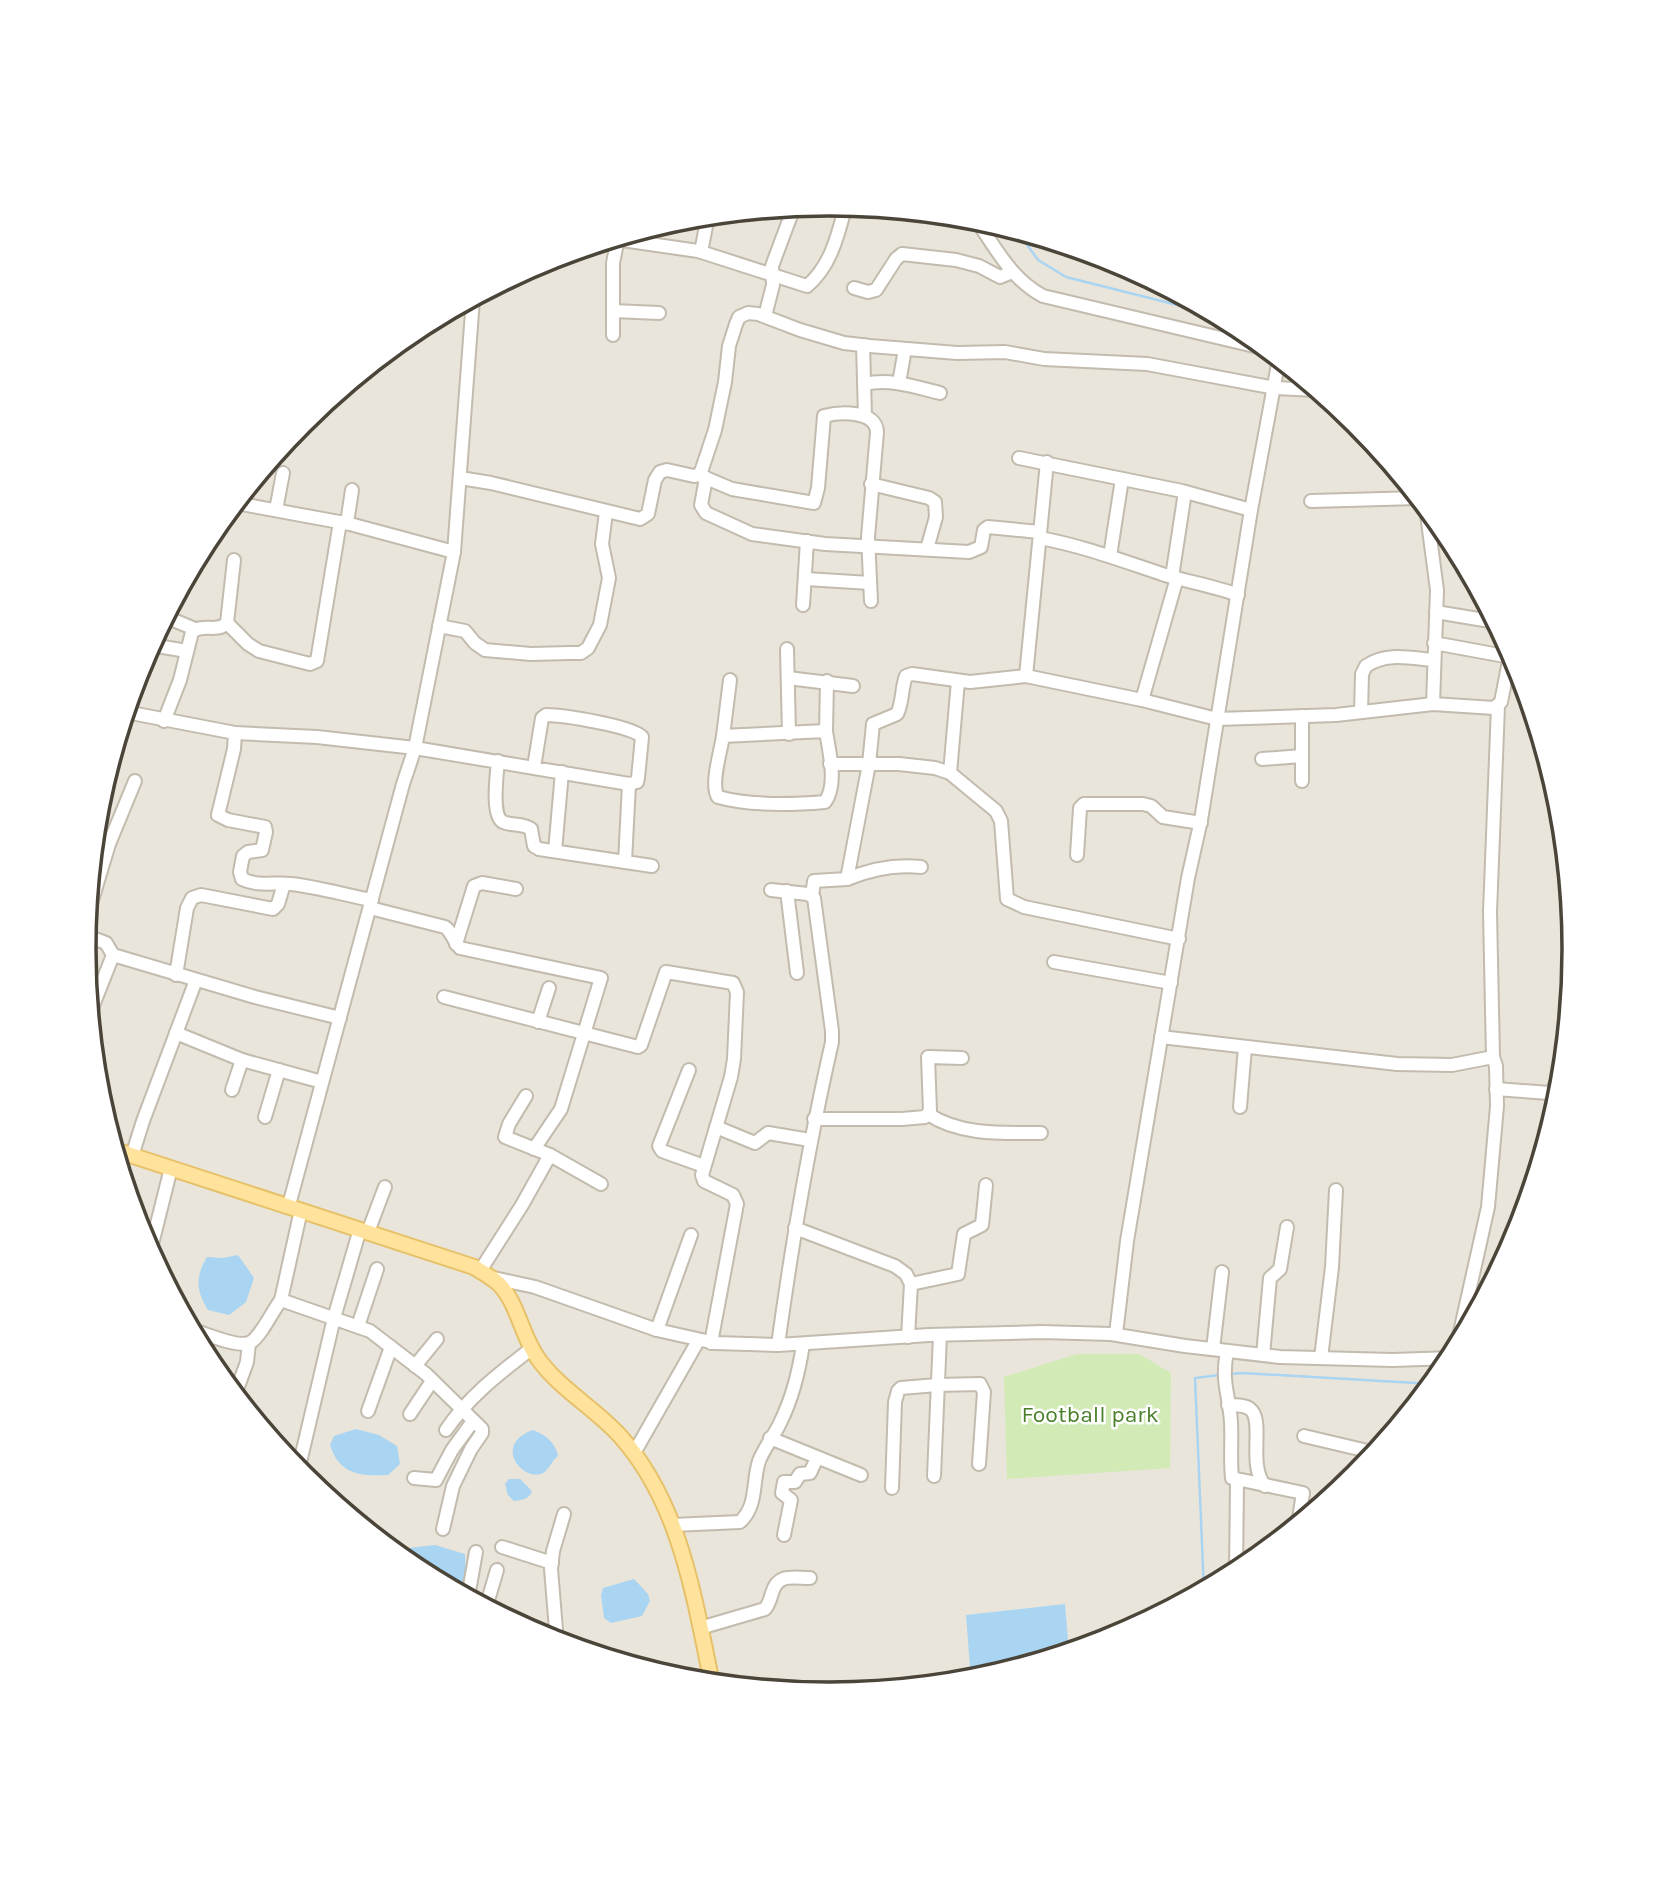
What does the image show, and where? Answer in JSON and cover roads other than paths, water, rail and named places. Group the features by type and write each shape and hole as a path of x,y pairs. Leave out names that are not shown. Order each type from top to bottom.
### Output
{"main road":[{"path":"125,1154 474,1266 499,1284 512,1304 539,1361 620,1435 659,1493 680,1542 710,1672"}],"street":[{"path":"637,242 701,252 804,286 811,284 830,256 843,217"},
{"path":"765,316 773,285 772,266 790,218"},
{"path":"701,252 706,227"},
{"path":"985,233 1021,282 1050,298 1241,343"},
{"path":"613,335 615,248"},
{"path":"855,288 868,292 876,290 895,259 902,254 956,260 979,266 1000,277 1012,272"},
{"path":"239,1384 247,1362 249,1343 259,1334 281,1300 295,1207 322,1082 415,748 454,552 472,309"},
{"path":"613,311 659,313"},
{"path":"1238,595 1040,535 988,527 984,530 981,547 969,552 869,546 751,534 706,513 701,505 702,476 725,382 729,346 739,317 748,313 765,316 800,330 863,345 957,353 1005,352 1044,359 1147,364 1275,388 1302,389"},
{"path":"863,345 865,416"},
{"path":"899,383 905,349"},
{"path":"1116,1335 1127,1241 1161,1037 1278,369"},
{"path":"864,384 899,383 940,393"},
{"path":"460,478 640,519 648,514 654,480 660,472 667,470 688,476 702,476 732,489 814,503 818,488 824,416 865,416 877,425 871,485 871,601"},
{"path":"1019,458 1185,492 1251,510"},
{"path":"1026,676 1047,463"},
{"path":"276,510 283,473"},
{"path":"1110,556 1122,479"},
{"path":"871,485 932,499 937,509 927,549"},
{"path":"227,622 248,645 259,651 310,664 317,660 343,522 352,490"},
{"path":"1142,700 1175,577 1185,492"},
{"path":"1311,501 1407,498"},
{"path":"247,505 343,522 454,552"},
{"path":"439,626 465,631 485,650 531,654 581,653 594,639 606,600 609,573 602,544 606,512"},
{"path":"1429,528 1437,590 1433,704"},
{"path":"803,605 807,541"},
{"path":"175,620 195,628 220,628 227,622 234,560"},
{"path":"806,579 870,583"},
{"path":"1436,612 1484,620"},
{"path":"164,721 180,680 195,628"},
{"path":"1434,643 1499,652"},
{"path":"162,647 187,651"},
{"path":"787,649 789,734"},
{"path":"1361,712 1362,674 1366,666 1382,658 1395,656 1433,660"},
{"path":"1464,1318 1488,1207 1497,1106 1496,1066 1493,1057 1490,912 1498,706 1507,668"},
{"path":"847,879 869,764 873,724 897,714 901,708 902,687 906,676 912,674 958,681 987,681 1026,676 1217,719 1361,712 1433,704 1498,706"},
{"path":"788,678 853,686"},
{"path":"730,680 714,792 725,799 756,803 825,802 831,794 826,732 827,681"},
{"path":"950,774 958,681"},
{"path":"135,714 235,733 317,737 415,748 629,784 637,782 642,737 635,731 586,720 544,716 534,767"},
{"path":"1302,716 1302,781"},
{"path":"723,736 826,732"},
{"path":"235,733 229,773 218,815 266,829 262,850 248,852 243,856 240,872 243,879 273,886 284,884 371,904 445,927 452,933 460,948 598,976 601,981 561,1109 534,1149"},
{"path":"1262,760 1302,756"},
{"path":"498,761 498,818 502,822 526,826 533,832 534,846 652,866"},
{"path":"830,764 899,764 935,768 950,774 996,811 1001,821 1007,899 1024,907 1179,939"},
{"path":"555,851 562,772"},
{"path":"101,869 135,781"},
{"path":"625,862 629,784"},
{"path":"1077,855 1080,808 1084,804 1143,804 1151,806 1163,817 1200,823"},
{"path":"778,1346 794,1228 814,1119 832,1042 812,896 814,881 847,879 868,870 905,865 921,867"},
{"path":"456,944 474,886 482,883 516,889"},
{"path":"176,975 187,908 192,898 201,895 273,909 278,904 284,884"},
{"path":"771,890 812,896"},
{"path":"787,891 797,973"},
{"path":"96,939 106,943 113,956 340,1018"},
{"path":"98,994 113,956"},
{"path":"1054,962 1171,983"},
{"path":"444,997 634,1048 641,1045 666,972 733,983 737,992 734,1059 702,1177 704,1181 733,1195 737,1204 705,1342 634,1453"},
{"path":"132,1156 196,980"},
{"path":"538,1022 549,988"},
{"path":"176,1033 242,1060 322,1082"},
{"path":"1161,1037 1397,1064 1452,1065 1493,1057"},
{"path":"1240,1107 1245,1047"},
{"path":"928,1114 928,1057 962,1058"},
{"path":"232,1090 242,1060"},
{"path":"265,1117 279,1070"},
{"path":"689,1070 659,1146 662,1151 704,1166"},
{"path":"1496,1089 1549,1093"},
{"path":"526,1096 505,1132 505,1137 550,1155 601,1184"},
{"path":"814,1119 902,1119 928,1114 950,1126 1004,1133 1041,1133"},
{"path":"716,1127 755,1143 768,1133 810,1140"},
{"path":"550,1155 484,1274 535,1287 657,1329 705,1342 778,1346 940,1335 1042,1332 1116,1335 1264,1355 1392,1360 1438,1358"},
{"path":"154,1235 172,1168"},
{"path":"911,1284 958,1274 964,1234 982,1225 986,1185"},
{"path":"301,1458 334,1318 364,1231 385,1186"},
{"path":"1321,1358 1332,1267 1336,1190"},
{"path":"1264,1355 1270,1278 1280,1269 1287,1227"},
{"path":"794,1228 895,1266 906,1274 911,1284 908,1337"},
{"path":"657,1329 691,1236"},
{"path":"358,1326 377,1269"},
{"path":"1213,1349 1222,1272"},
{"path":"281,1300 370,1331 432,1381 482,1433 453,1486 443,1528"},
{"path":"205,1334 223,1340 249,1343"},
{"path":"934,1476 940,1335"},
{"path":"415,1366 437,1339"},
{"path":"673,1525 740,1522 749,1514 758,1463 780,1423 797,1383 803,1344"},
{"path":"368,1411 391,1347"},
{"path":"446,1430 460,1409 484,1386 532,1348"},
{"path":"1227,1351 1223,1371 1232,1430 1232,1478 1303,1493 1300,1511"},
{"path":"410,1414 432,1381"},
{"path":"892,1488 895,1402 898,1391 976,1383 983,1388 979,1464"},
{"path":"1228,1405 1249,1407 1254,1412 1256,1472 1265,1486"},
{"path":"414,1478 436,1480 472,1421"},
{"path":"1304,1436 1365,1450"},
{"path":"771,1438 861,1475"},
{"path":"784,1535 791,1502 789,1497 782,1493 784,1482 795,1482 800,1474 810,1473 817,1458"},
{"path":"1236,1560 1237,1481"},
{"path":"556,1630 552,1563 564,1514"},
{"path":"502,1547 552,1563"},
{"path":"469,1588 475,1552"},
{"path":"489,1598 497,1570"},
{"path":"700,1628 765,1609 775,1583 782,1579 810,1578"}],"water":[{"path":"238,1255 254,1278 246,1302 229,1315 208,1310 198,1284 200,1271 207,1257"},
{"path":"356,1429 379,1435 397,1446 400,1464 388,1475 360,1474 345,1468 334,1455 330,1445 334,1436"},
{"path":"533,1430 549,1440 558,1456 543,1473 535,1475 520,1468 513,1453 514,1444"},
{"path":"509,1479 520,1479 532,1491 529,1496 514,1501 508,1495 505,1484"},
{"path":"435,1545 465,1554 465,1586 422,1559 407,1548"},
{"path":"634,1579 648,1594 650,1601 642,1616 611,1623 604,1618 601,1595 603,1588"},
{"path":"1065,1604 1068,1643 970,1669 966,1615"}],"waterway":[{"path":"1026,243 1038,260 1066,277 1180,306"},
{"path":"1230,1374 1420,1383"},
{"path":"1204,1580 1195,1378 1220,1375"}],"park label":[{"name":"Football park","path":"1090,1414"}]}
